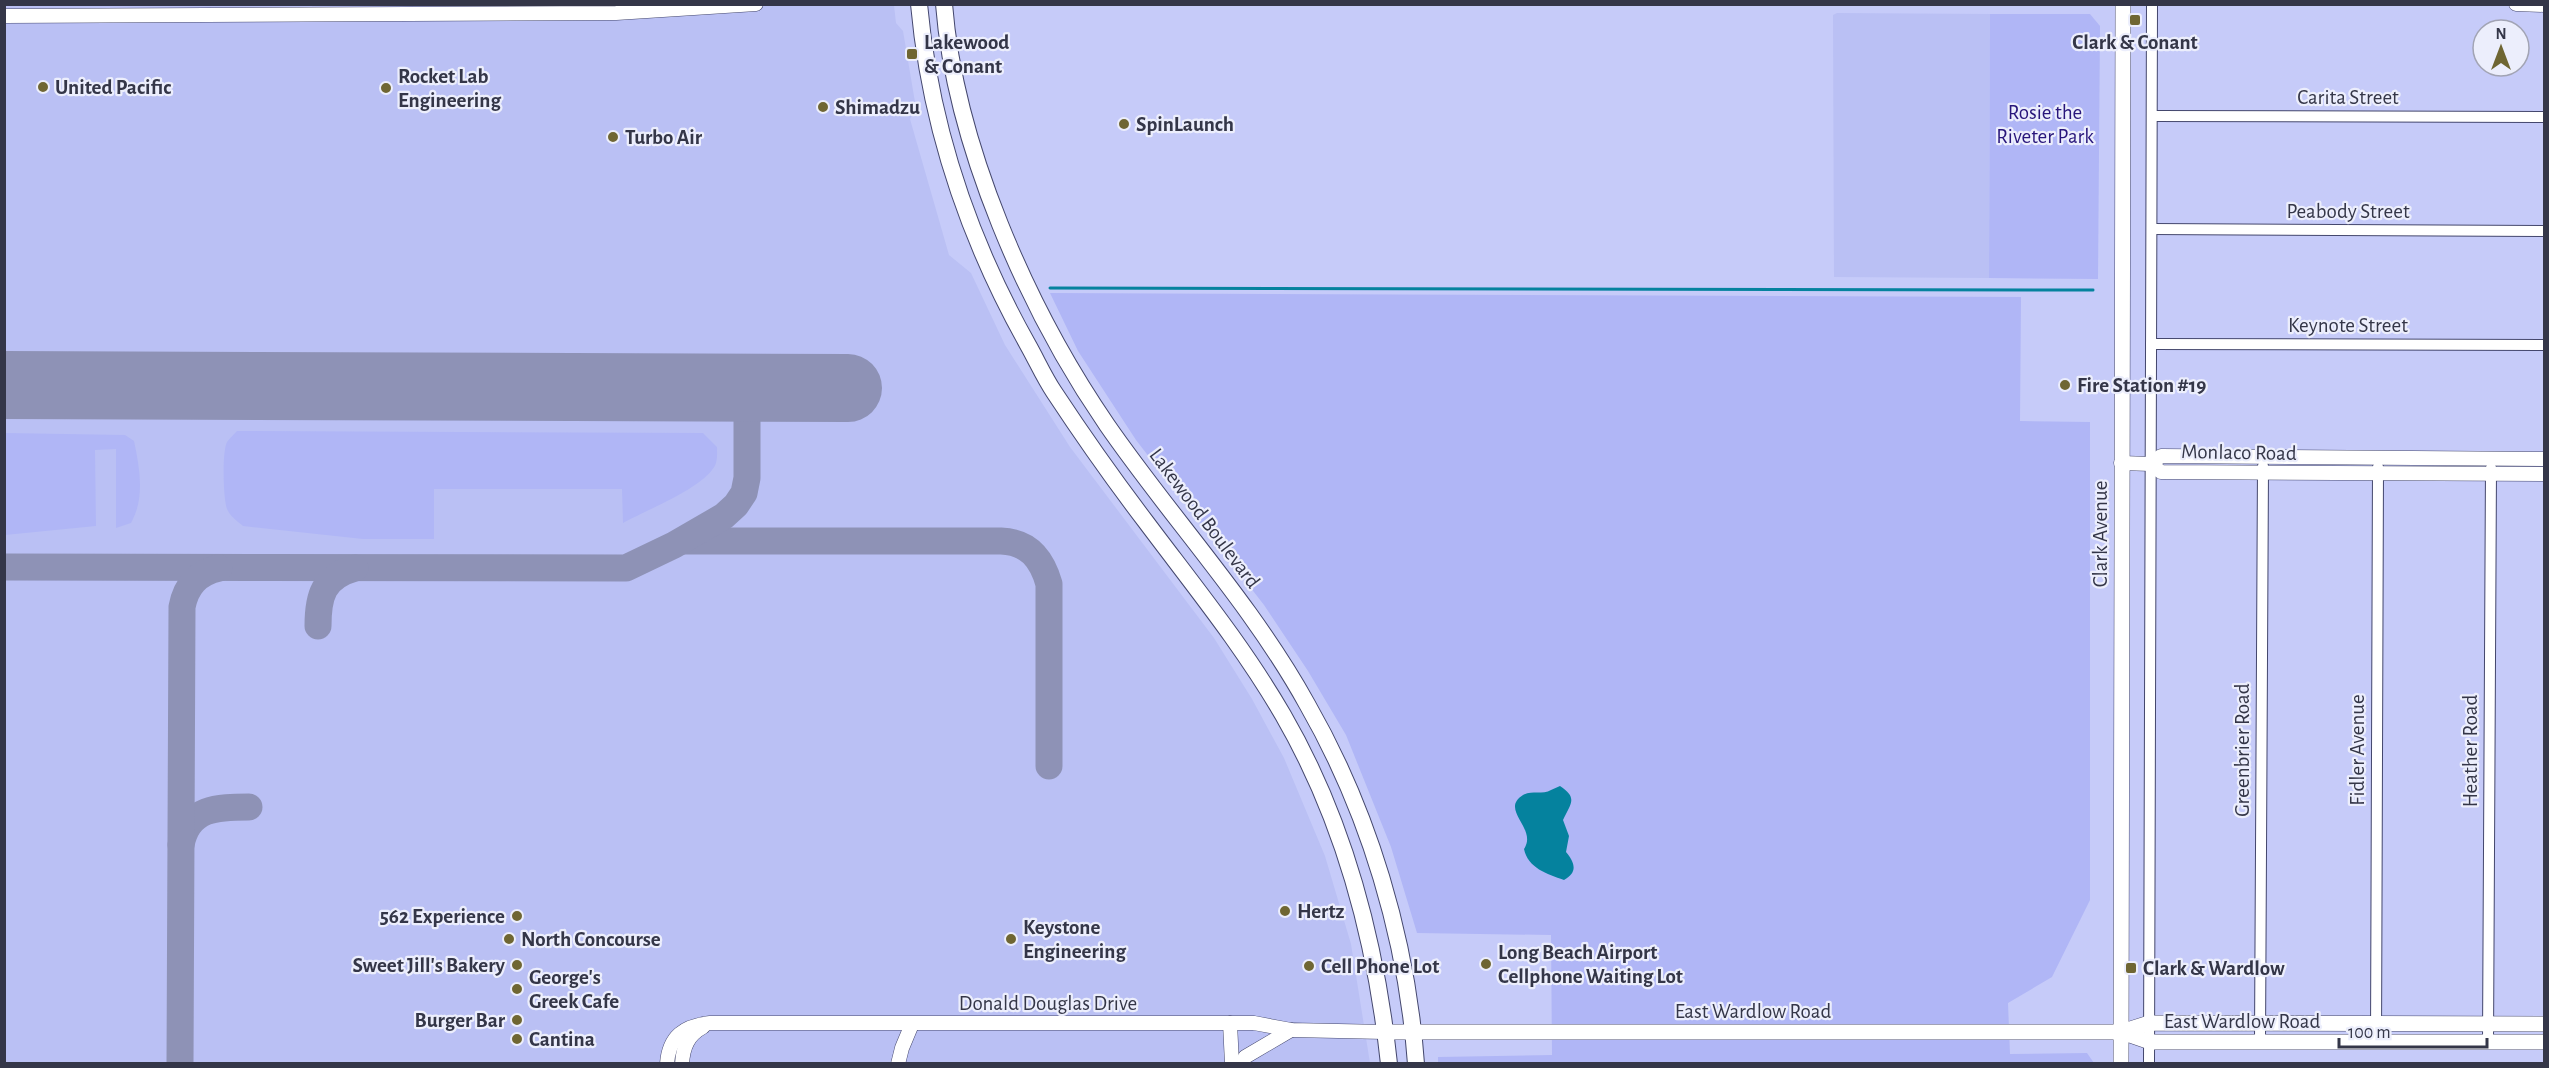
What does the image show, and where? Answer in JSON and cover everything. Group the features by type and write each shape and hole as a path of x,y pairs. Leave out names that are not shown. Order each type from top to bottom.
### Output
{"main road":[{"path":"919,4 923,46 948,158 965,213 998,289 1053,390 1145,520 1222,620 1253,666 1285,718 1318,785 1348,862 1368,932 1378,983 1389,1064"},
{"name":"Lakewood Boulevard","path":"944,4 946,30 965,122 992,201 1023,279 1076,376 1108,426 1276,651 1308,705 1342,774 1373,854 1391,915 1413,1032 1416,1064"},
{"name":"Clark Avenue","path":"2121,1064 2123,4"},
{"path":"998,289 1023,279"},
{"name":"East Wardlow Road","path":"1385,1032 2121,1032 2150,1023 2544,1024"},
{"name":"East Wardlow Road","path":"2121,1032 2150,1042 2544,1042"}],"street":[{"path":"4,16 182,10 662,8 756,4"},
{"path":"2149,1064 2152,4"},
{"path":"2516,4 2544,5"},
{"name":"Carita Street","path":"2152,116 2544,117"},
{"name":"Peabody Street","path":"2152,229 2544,231"},
{"name":"Keynote Street","path":"2151,344 2544,345"},
{"name":"Monlaco Road","path":"2544,459 2162,456 2151,464 2161,472 2544,474"},
{"name":"Greenbrier Road","path":"2260,1042 2263,458"},
{"name":"Fidler Avenue","path":"2376,1042 2374,1024 2379,459"},
{"name":"Heather Road","path":"2488,1042 2491,459"},
{"path":"2121,463 2151,464"},
{"path":"682,1064 683,1052 690,1037 710,1023"},
{"name":"Donald Douglas Drive","path":"667,1064 671,1043 679,1033 689,1027 710,1023 1254,1023 1291,1030 1385,1032"},
{"path":"1230,1023 1232,1064"},
{"path":"898,1064 912,1024"},
{"path":"1242,1064 1245,1057 1291,1030"}],"shaded area":[{"path":"5,5 894,5 896,23 903,31 916,108 910,119 949,255 971,273 1005,345 1070,447 1214,638 1252,699 1284,758 1325,856 1351,944 1370,1063 5,1064"},
{"path":"1837,13 1990,14 1989,278 1834,277 1833,15"},
{"path":"1560,786 1571,798 1563,820 1569,836 1566,852 1574,867 1571,874 1564,880 1534,866 1526,856 1524,849 1527,841 1526,834 1515,807 1523,795 1548,791"}],"green space":[{"name":"Rosie the Riveter Park","path":"1990,14 2090,14 2100,26 2098,279 1989,278"},
{"path":"1050,293 2021,297 2020,421 2090,422 2090,900 2052,977 2008,1003 2010,1054 2087,1053 2094,1063 1438,1063 1438,1057 1552,1055 1551,935 1417,933 1391,847 1346,735 1308,671 1264,605 1136,440 1078,351"},
{"path":"237,431 703,433 717,447 717,456 712,470 695,485 623,523 622,489 434,489 434,539 363,539 243,526 236,520 227,509 224,455 227,442"},
{"path":"5,433 125,435 134,441 140,493 131,523 116,528 116,449 95,450 96,526 5,535"}],"waterway":[{"path":"1050,288 2093,290"}],"taxiway":[{"path":"4,567 626,568 674,545 724,516 736,505 744,493 747,478 747,388"},
{"path":"683,541 1001,541 1027,548 1038,560 1049,584 1049,766"},
{"path":"180,1064 182,607 186,593 194,582 204,573 219,568"},
{"path":"318,626 319,606 324,589 336,577 355,568"},
{"path":"181,845 185,832 197,816 216,809 249,807"}],"runway":[{"path":"4,385 848,388"}],"place":[{"name":"Clark & Conant","path":"2135,20"},
{"name":"Lakewood & Conant","path":"912,54"},
{"name":"United Pacific","path":"43,87"},
{"name":"Rocket Lab Engineering","path":"386,88"},
{"name":"Shimadzu","path":"823,107"},
{"name":"SpinLaunch","path":"1124,124"},
{"name":"Turbo Air","path":"613,137"},
{"name":"Fire Station #19","path":"2065,385"},
{"name":"Hertz","path":"1285,911"},
{"name":"562 Experience","path":"517,916"},
{"name":"North Concourse","path":"509,939"},
{"name":"Keystone Engineering","path":"1011,939"},
{"name":"Long Beach Airport Cellphone Waiting Lot","path":"1486,964"},
{"name":"Sweet Jill's Bakery","path":"517,965"},
{"name":"Cell Phone Lot","path":"1309,966"},
{"name":"Clark & Wardlow","path":"2131,968"},
{"name":"George's Greek Cafe","path":"517,989"},
{"name":"Burger Bar","path":"517,1020"},
{"name":"Cantina","path":"517,1039"}]}
